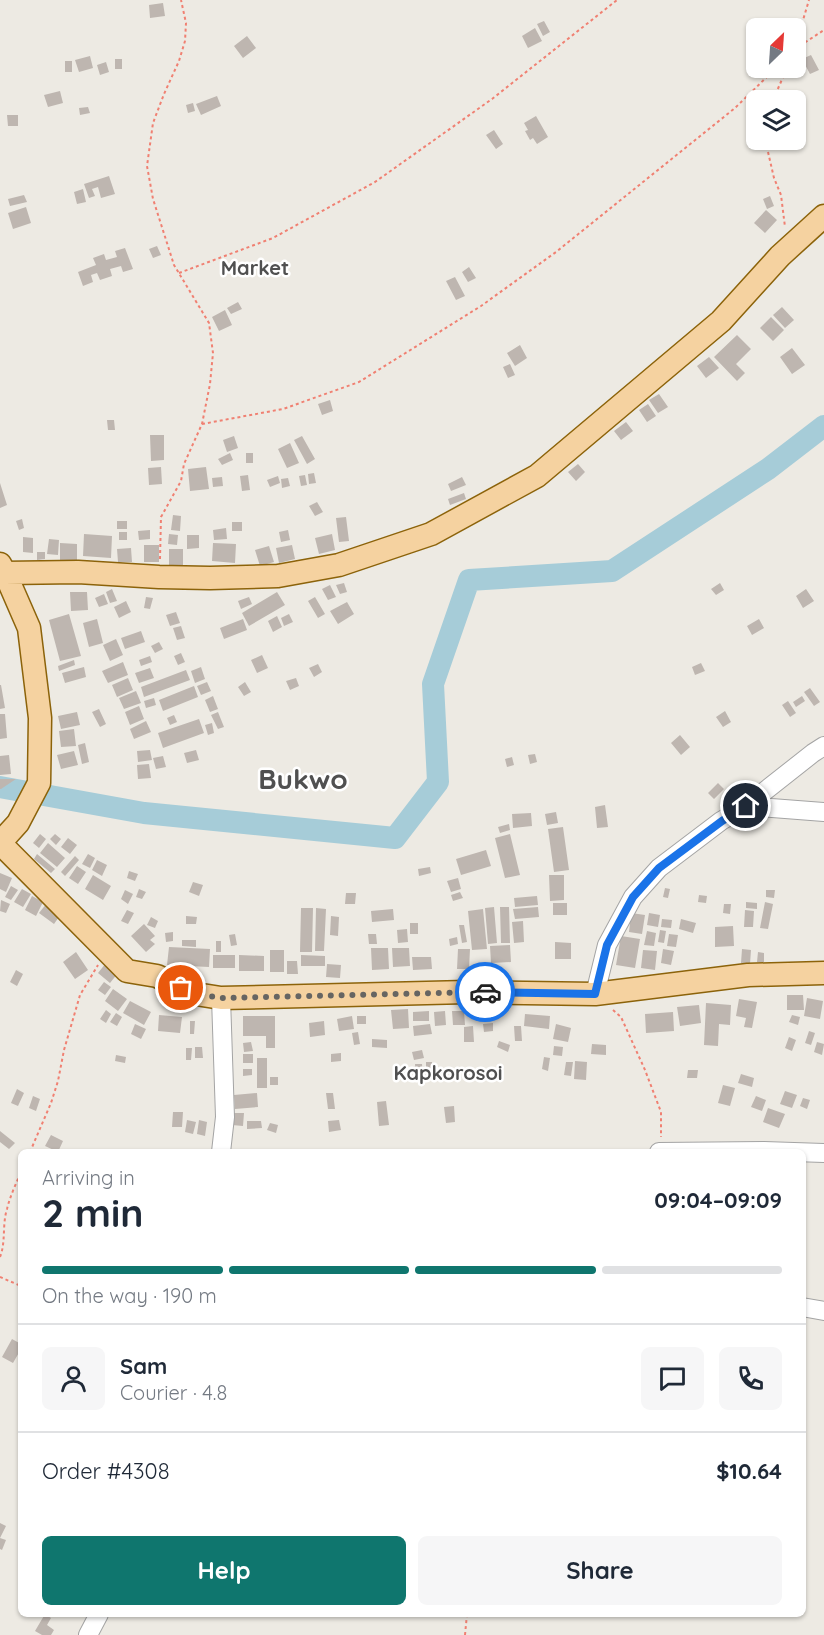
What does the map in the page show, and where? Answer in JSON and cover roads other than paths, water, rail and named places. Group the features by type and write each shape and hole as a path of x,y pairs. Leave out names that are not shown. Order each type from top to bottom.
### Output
{"main road":[{"path":"824,216 780,256 720,321 537,476 431,534 339,565 278,576 159,577 3,569 29,628 40,718 39,783 18,823 0,843 127,971 157,976 181,988 221,998 467,992 595,994 748,975 824,973"}],"street":[{"path":"595,994 607,945 633,897 659,868 746,806 824,746"},
{"path":"746,806 824,812"},
{"path":"221,998 225,1117 221,1149"},
{"path":"806,1152 824,1153"},
{"path":"806,1308 824,1311"},
{"path":"88,1635 97,1617"}],"waterway":[{"path":"0,787 144,813 395,838 438,782 433,684 469,580 612,571 768,469 824,426"}],"district":[{"name":"Market","path":"255,268"},
{"name":"Bukwo","path":"303,779"},
{"name":"Kapkorosoi","path":"448,1073"}]}
